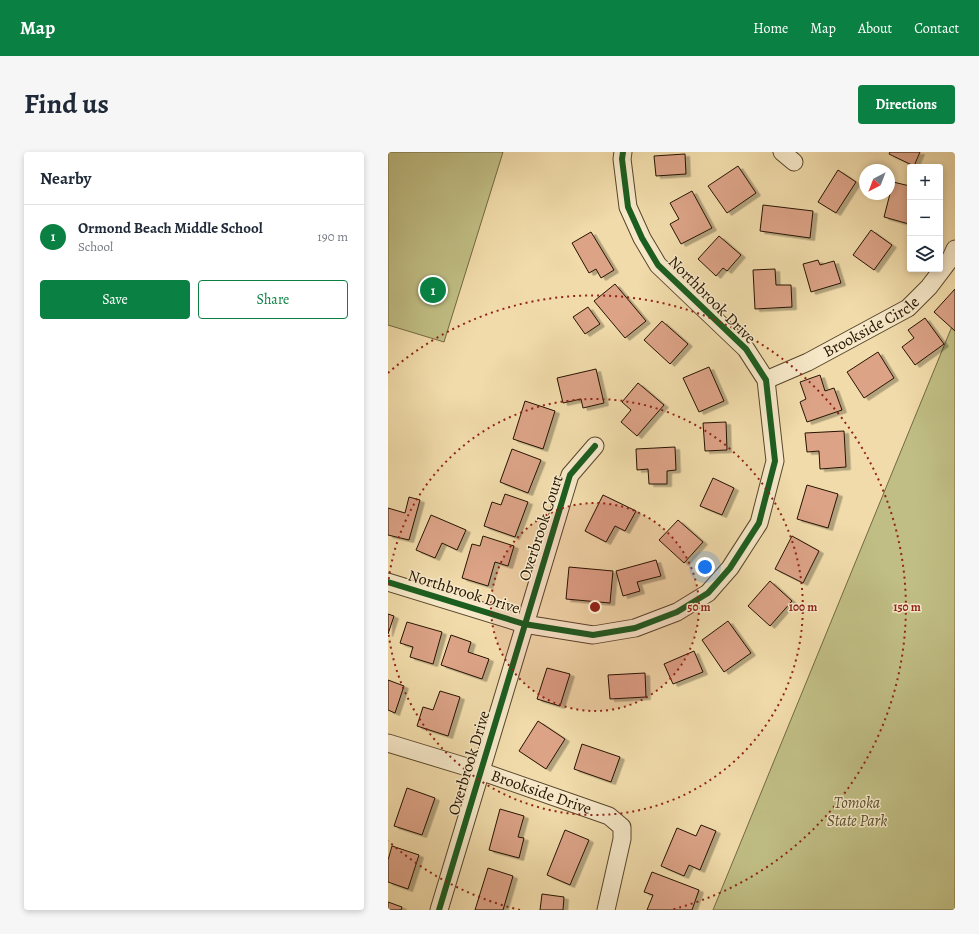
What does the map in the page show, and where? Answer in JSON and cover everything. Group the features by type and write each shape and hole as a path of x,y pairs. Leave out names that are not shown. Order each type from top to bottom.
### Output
{"street":[{"name":"Northbrook Drive","path":"388,582 524,624 593,635 635,628 677,612 708,592 730,568 759,523 775,461 766,380 746,349 658,265 642,238 628,207 622,159 623,152"},
{"name":"Brookside Circle","path":"766,380 808,362 908,308 929,287 951,258 955,249"},
{"name":"Overbrook Court","path":"524,624 570,475 595,446"},
{"name":"Overbrook Drive","path":"439,910 524,624"},
{"name":"Brookside Drive","path":"388,743 480,771 609,816 622,827 622,839 606,910"}],"green space":[{"path":"388,152 503,152 444,342 388,325"},
{"name":"Tomoka State Park","path":"955,319 955,910 713,910"}],"building":[{"path":"890,152 920,152 915,164 910,164 889,154"},
{"path":"685,154 686,174 656,176 654,156"},
{"path":"738,166 756,193 727,213 708,186"},
{"path":"838,170 856,182 836,213 818,202"},
{"path":"895,182 907,185 907,223 884,217 888,200 895,200"},
{"path":"692,191 712,228 681,244 670,224 679,219 670,203"},
{"path":"763,205 813,211 810,238 760,231"},
{"path":"871,230 892,245 874,270 853,255"},
{"path":"591,232 614,270 601,278 596,269 589,273 572,243"},
{"path":"719,236 741,255 727,271 723,268 716,276 698,259"},
{"path":"818,260 820,265 834,261 841,283 811,292 803,264"},
{"path":"775,269 776,285 791,285 792,307 755,309 753,270"},
{"path":"615,284 646,321 625,338 594,301"},
{"path":"955,289 955,331 934,312"},
{"path":"588,307 600,324 585,334 573,317"},
{"path":"925,318 944,344 915,365 902,347 914,338 908,330"},
{"path":"662,321 688,344 670,364 644,340"},
{"path":"878,352 894,378 864,398 847,372"},
{"path":"709,367 724,401 699,412 683,378"},
{"path":"596,369 604,403 583,408 581,399 563,403 557,378"},
{"path":"820,375 825,391 834,388 842,410 807,422 800,402 806,399 800,382"},
{"path":"638,383 664,405 637,436 621,422 631,410 622,402"},
{"path":"525,401 555,411 543,449 513,439"},
{"path":"726,422 727,450 705,451 703,423"},
{"path":"844,431 846,467 820,469 819,451 807,452 805,433"},
{"path":"675,447 676,470 667,471 667,484 649,484 648,469 637,470 636,449"},
{"path":"512,449 541,460 528,493 500,482"},
{"path":"713,478 734,488 722,515 700,506"},
{"path":"807,485 838,494 828,528 797,519"},
{"path":"505,494 528,502 515,537 484,526 492,502 501,505"},
{"path":"603,495 636,511 625,531 615,526 606,542 585,531"},
{"path":"409,497 420,500 409,540 388,535 388,508 405,513"},
{"path":"431,515 466,530 457,550 442,543 435,558 416,550"},
{"path":"678,520 703,542 684,563 659,540"},
{"path":"483,536 514,546 508,566 495,562 488,586 462,578 472,544 480,546"},
{"path":"792,536 819,551 803,583 775,569"},
{"path":"656,560 661,576 637,582 640,591 623,596 616,571"},
{"path":"569,567 613,571 610,603 566,599"},
{"path":"770,581 792,601 770,626 748,606"},
{"path":"388,614 394,616 388,634"},
{"path":"728,621 751,653 724,672 702,640"},
{"path":"407,622 442,632 433,664 410,657 413,647 400,643"},
{"path":"451,635 471,642 468,652 489,659 482,679 441,665"},
{"path":"694,651 703,672 673,684 664,664"},
{"path":"547,668 570,674 560,706 537,699"},
{"path":"645,673 646,697 610,699 608,675"},
{"path":"388,680 404,686 395,713 388,710"},
{"path":"440,691 460,697 448,736 417,726 423,707 433,710"},
{"path":"538,721 565,739 546,769 519,751"},
{"path":"582,744 620,757 611,782 574,769"},
{"path":"407,788 435,798 422,835 394,826"},
{"path":"500,809 524,816 518,837 524,838 519,858 489,850"},
{"path":"701,825 716,831 700,870 689,865 684,876 661,866 677,828 696,836"},
{"path":"565,830 589,840 570,885 547,875"},
{"path":"392,846 419,855 408,889 388,882 388,860"},
{"path":"488,868 513,876 503,910 475,910"},
{"path":"652,872 699,890 692,910 647,910 653,895 644,892"},
{"path":"542,894 564,897 563,910 540,910"},
{"path":"388,902 402,907 401,910 388,910"}],"cycle path":[{"path":"388,582 524,624 593,635 635,628 677,612 708,593 730,568 759,523 775,461 766,380 746,349 658,265 642,238 628,207 622,159 623,152"},
{"path":"439,910 570,475 595,446"}],"place":[{"name":"Ormond Beach Middle School","path":"433,290"}]}
